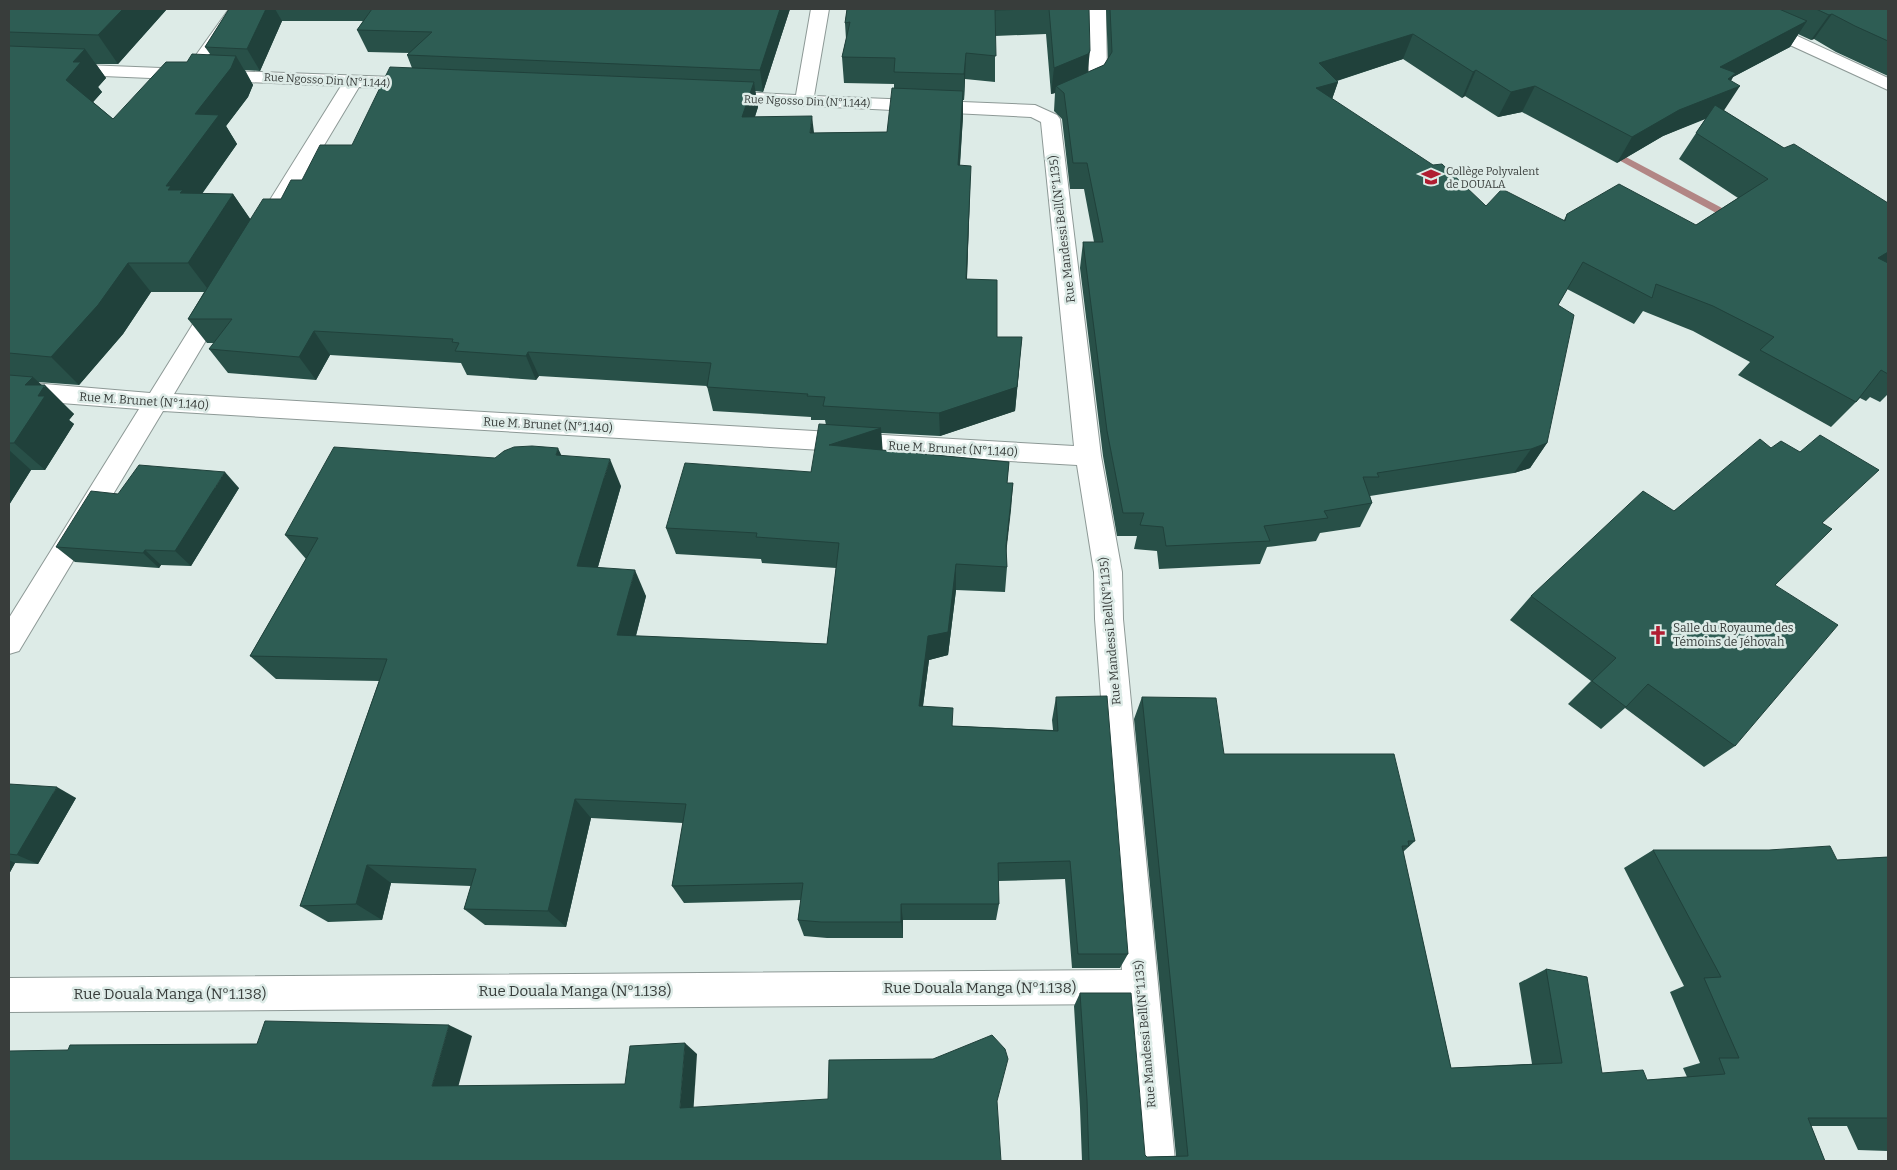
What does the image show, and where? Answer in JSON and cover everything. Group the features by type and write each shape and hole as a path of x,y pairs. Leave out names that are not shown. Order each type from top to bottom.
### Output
{"street":[{"path":"192,73 237,9"},
{"path":"804,101 820,9"},
{"path":"1049,104 1094,85 1098,77 1097,9"},
{"path":"1726,9 1888,85"},
{"name":"Rue Ngosso Din (N°1.144)","path":"9,67 192,73 441,85"},
{"path":"250,250 353,82"},
{"name":"Rue Ngosso Din (N°1.144)","path":"706,97 804,101 1049,104"},
{"name":"Rue Mandessi Bell(N°1.135)","path":"1049,104 1088,456 1108,572 1108,619 1156,1161"},
{"path":"9,642 229,284"},
{"name":"Rue M. Brunet (N°1.140)","path":"9,390 157,402 1088,456"},
{"name":"Rue Douala Manga (N°1.138)","path":"9,995 1141,987"}],"building":[{"path":"9,9 123,9 98,35 9,32"},
{"path":"229,9 266,9 247,49 205,47"},
{"path":"372,9 780,9 760,70 407,55 432,32 357,30"},
{"path":"847,9 1032,9 995,10 996,56 966,53 964,74 894,72 895,58 842,57 850,22 845,23"},
{"path":"1049,9 1089,9 1090,51 1088,54 1054,68"},
{"path":"1110,9 1779,9 1807,21 1720,67 1736,73 1728,79 1740,86 1679,110 1632,137 1535,86 1511,92 1476,70 1473,72 1413,34 1319,63 1338,82 1316,88 1433,165 1442,164 1486,206 1502,189 1565,221 1567,214 1619,184 1696,225 1768,179 1696,133 1715,105 1784,148 1794,144 1888,203 1888,252 1878,258 1888,263 1888,374 1881,370 1856,402 1760,350 1774,337 1713,306 1656,284 1652,298 1583,262 1558,305 1574,315 1547,443 1531,449 1377,473 1379,477 1363,477 1372,503 1324,511 1328,518 1264,526 1270,541 1166,546 1163,527 1140,525 1144,513 1123,513 1107,431 1083,242 1103,242 1087,163 1073,163 1064,93 1056,86 1104,65 1112,52"},
{"path":"1816,9 1888,9 1888,41 1832,14 1829,15"},
{"path":"9,46 85,49 73,62 81,62 66,80 113,119 166,62 187,62 192,54 236,56 231,68 195,114 219,115 166,186 171,186 168,190 183,190 180,193 233,194 188,263 128,263 98,305 51,357 9,353"},
{"path":"390,67 754,82 742,117 812,116 810,133 887,132 892,88 963,91 958,165 971,166 966,279 997,280 997,337 1022,337 1017,387 939,413 823,406 825,397 807,396 808,394 707,387 711,363 528,352 526,356 455,351 459,343 452,342 453,339 314,331 299,357 209,349 232,319 188,319 263,199 281,199 291,180 302,180 320,145 352,145"},
{"path":"9,375 33,377 25,385 45,385 38,396 45,396 14,443 9,443"},
{"path":"819,424 881,428 829,445 1009,462 1007,483 1013,483 1006,546 1007,567 956,564 948,632 928,636 919,706 953,708 952,726 1058,731 1056,697 1107,696 1128,954 1078,954 1070,861 998,863 999,904 901,904 901,922 821,922 798,920 803,883 672,886 686,804 575,799 548,911 464,909 476,869 367,865 356,904 300,906 387,659 250,656 318,538 285,535 334,447 495,458 504,451 514,447 532,446 558,448 556,455 610,459 577,566 635,570 617,635 827,644 839,543 756,537 757,533 666,528 685,463 811,472"},
{"path":"1820,435 1879,470 1822,523 1832,529 1775,585 1838,625 1735,746 1648,684 1626,707 1592,681 1616,658 1531,596 1643,491 1674,511 1760,439 1771,448 1781,441 1800,452"},
{"path":"139,465 225,472 175,551 145,550 143,553 56,547 91,491 118,494"},
{"path":"1142,697 1216,698 1224,754 1394,754 1415,841 1408,841 1409,846 1402,846 1451,1068 1562,1063 1546,969 1587,977 1602,1073 1643,1070 1647,1080 1725,1074 1719,1058 1739,1058 1704,978 1721,977 1653,850 1769,850 1830,846 1837,860 1888,857 1888,1118 1808,1118 1825,1161 1089,1161 1080,993 1131,993 1145,1155 1147,1157 1188,1156"},
{"path":"9,784 57,787 17,855 9,854"},
{"path":"265,1021 449,1025 432,1086 625,1084 630,1046 685,1043 680,1108 828,1099 829,1060 933,1059 992,1035 1005,1049 1008,1059 997,1101 1001,1161 9,1161 9,1051 68,1050 70,1045 257,1044"}],"waterway":[{"path":"1607,150 1735,219"}],"place":[{"name":"Collège Polyvalent de DOUALA","path":"1431,177"},
{"name":"Salle du Royaume des Témoins de Jéhovah","path":"1658,635"}]}
